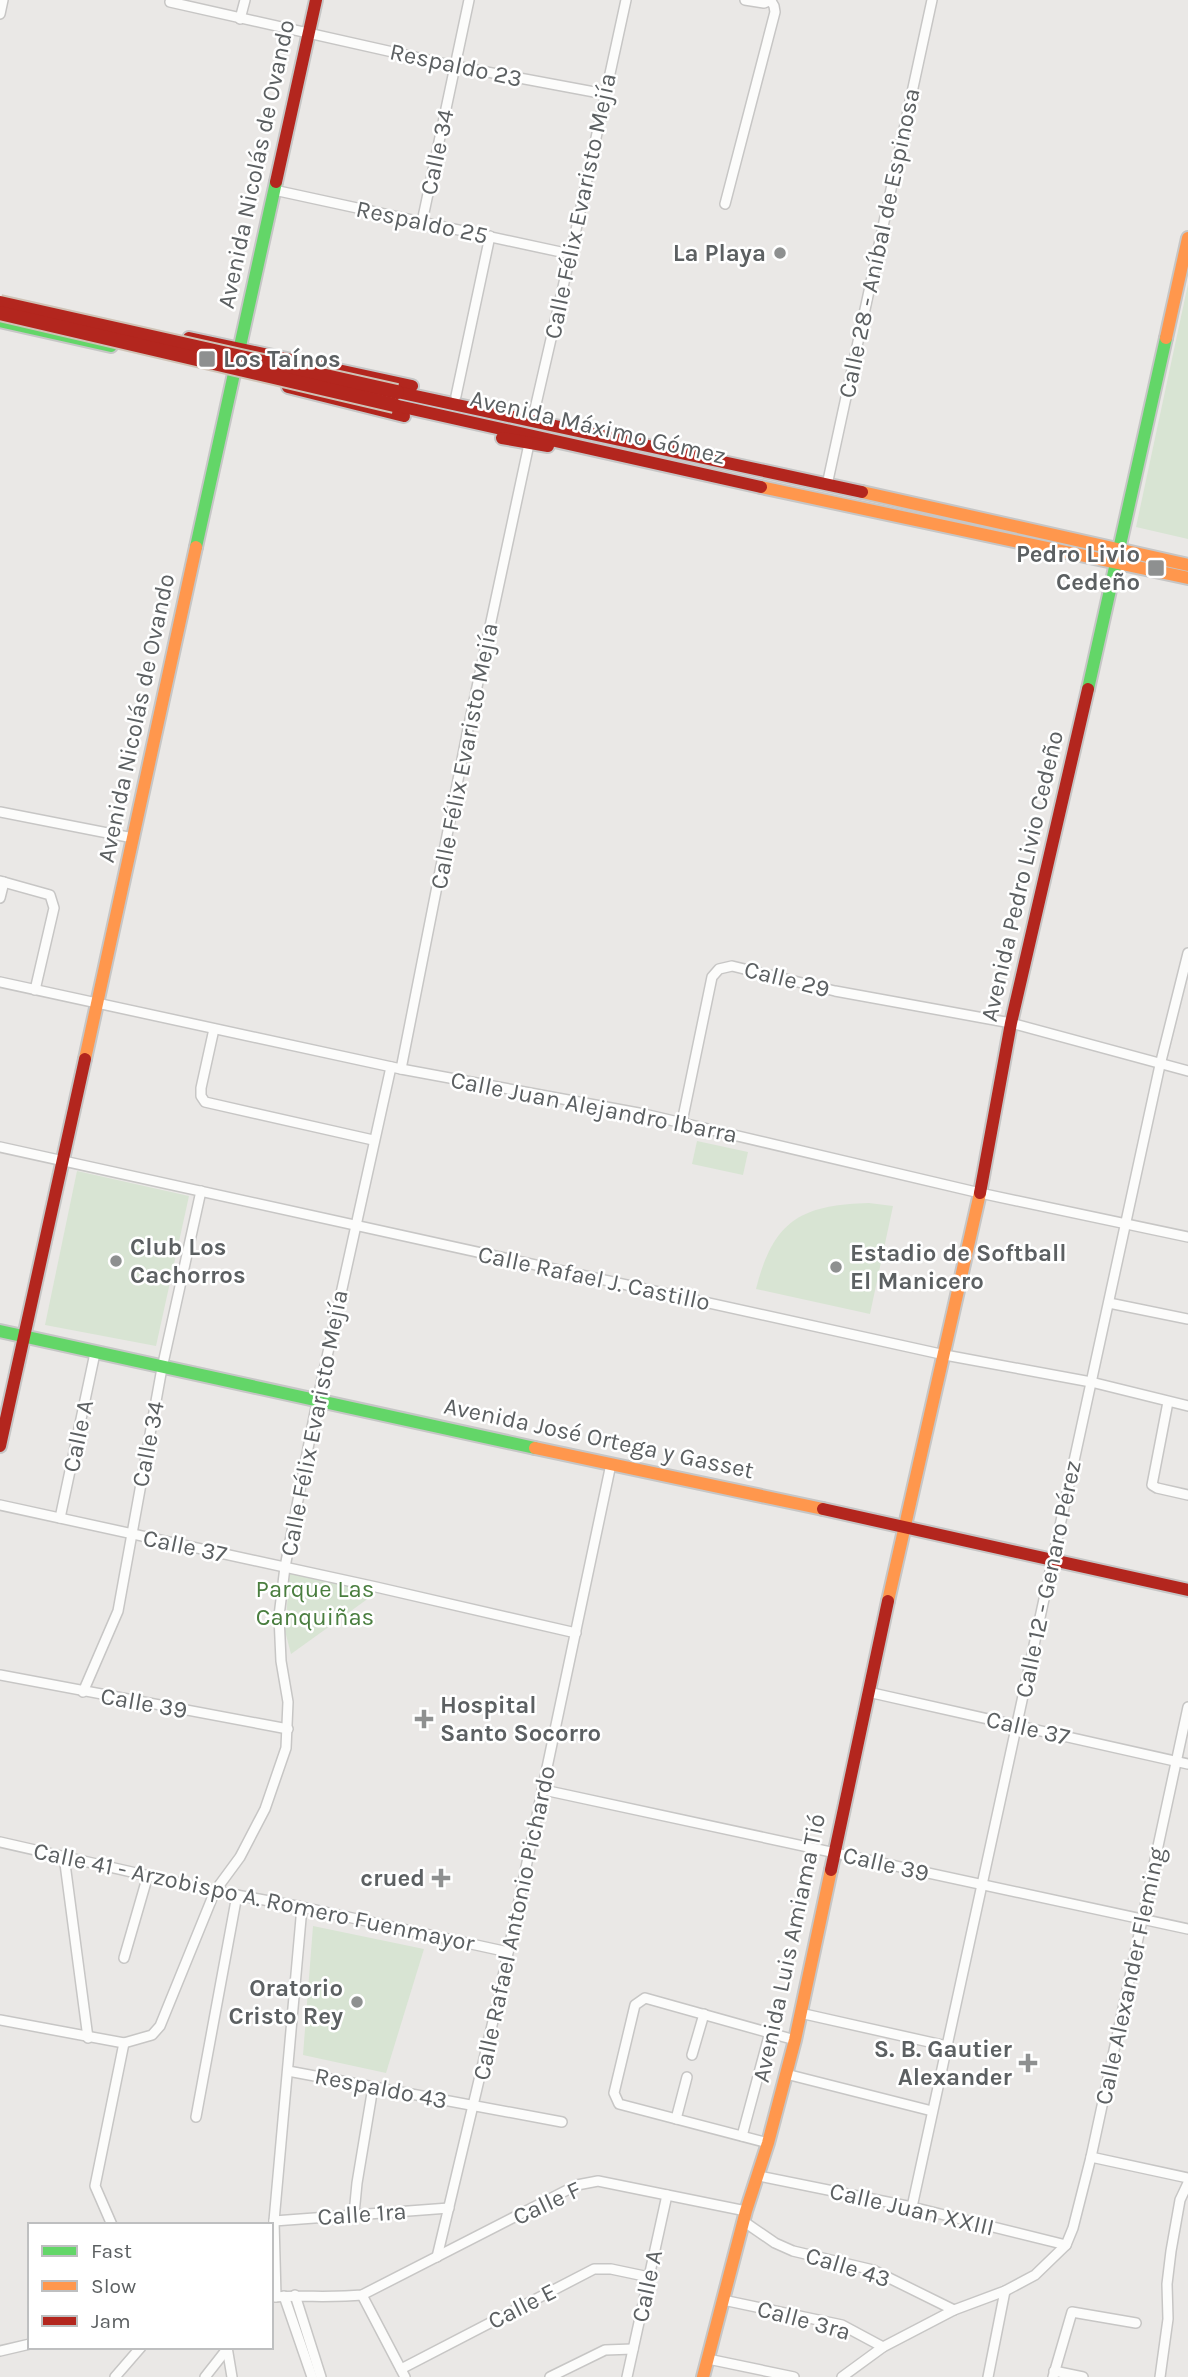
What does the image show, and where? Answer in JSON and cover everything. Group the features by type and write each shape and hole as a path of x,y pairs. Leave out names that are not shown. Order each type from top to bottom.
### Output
{"main road":[{"name":"Avenida Nicolás de Ovando","path":"0,1446 316,0"},
{"name":"Avenida Pedro Livio Cedeño","path":"905,1526 980,1193 1011,1023 1188,239"},
{"path":"0,297 557,417 616,439"},
{"name":"Avenida Máximo Gómez","path":"0,303 612,455 1118,557 1188,565"},
{"name":"Avenida Máximo Gómez","path":"0,313 395,399 616,439 975,516 1188,578"},
{"path":"0,321 233,373 529,444 612,455"},
{"name":"Avenida José Ortega y Gasset","path":"0,1331 317,1402 905,1526 1188,1590"},
{"name":"Avenida Luis Amiama Tió","path":"703,2377 795,2040 833,1852 905,1526"}],"street":[{"path":"240,19 245,0"},
{"name":"Calle 34","path":"422,222 469,0"},
{"name":"Calle Félix Evaristo Mejía","path":"534,413 626,0"},
{"path":"724,204 775,12 771,0 764,4 745,0"},
{"name":"Calle 28 - Aníbal de Espinosa","path":"827,485 932,0"},
{"name":"Respaldo 23","path":"170,2 189,3 240,19 455,66 605,94"},
{"name":"Respaldo 25","path":"274,190 570,254"},
{"path":"456,396 490,236"},
{"name":"Calle Félix Evaristo Mejía","path":"401,1069 468,729 529,444"},
{"path":"0,812 133,838"},
{"path":"0,898 2,882 50,895 54,901 34,990"},
{"name":"Calle 12 - Genaro Pérez","path":"912,2207 1160,1065 1188,953"},
{"name":"Calle 29","path":"681,1122 712,977 719,969 732,966 835,991 1011,1023"},
{"name":"Calle Juan Alejandro lbarra","path":"0,982 391,1067 681,1122 980,1193 1188,1237"},
{"path":"1011,1023 1188,1071"},
{"path":"214,1029 201,1088 201,1096 205,1102 373,1140"},
{"name":"Calle Félix Evaristo Mejía","path":"215,1891 240,1857 265,1809 286,1748 288,1702 281,1661 279,1615 285,1567 317,1402 391,1067"},
{"name":"Calle Rafael J. Castillo","path":"0,1147 945,1355 1091,1382 1188,1406"},
{"name":"Calle 34","path":"83,1692 118,1611 162,1368 201,1191"},
{"path":"1109,1303 1188,1319"},
{"name":"Calle A","path":"60,1518 95,1353"},
{"path":"1168,1402 1152,1485 1188,1495"},
{"name":"Calle Rafael Antonio Pichardo","path":"437,2257 474,2106 544,1790 611,1464"},
{"name":"Calle 37","path":"0,1505 576,1633"},
{"name":"Calle 39","path":"0,1675 288,1729"},
{"name":"Calle 37","path":"868,1692 1188,1764"},
{"name":"Calle Alexander Fleming","path":"1066,2245 1091,2157 1188,1707"},
{"name":"Calle 39","path":"544,1790 1188,1929"},
{"name":"Calle 41 - Arzobispo A. Romero Fuenmayor","path":"0,1842 215,1891 302,1906 508,1952"},
{"path":"64,1856 88,2038"},
{"path":"124,1958 148,1875"},
{"path":"0,2020 124,2043 152,2035 160,2026 215,1891"},
{"path":"196,2117 237,1895"},
{"path":"302,1906 274,2221 277,2297 312,2377"},
{"path":"768,2143 619,2104 614,2094 635,2005 645,1998 795,2040"},
{"path":"800,2013 947,2046"},
{"path":"692,2055 704,2014"},
{"path":"742,2136 770,2032"},
{"path":"111,2223 95,2186 124,2043"},
{"name":"Respaldo 43","path":"288,2071 562,2122"},
{"path":"786,2074 932,2111"},
{"path":"676,2119 687,2077"},
{"path":"354,2214 373,2087"},
{"path":"1091,2157 1188,2181 1180,2200 1171,2251 1167,2284 1168,2319 1160,2377"},
{"name":"Calle Juan XXIII","path":"759,2176 912,2207 1066,2245"},
{"name":"Calle F","path":"362,2295 577,2185 598,2181 667,2195 745,2216"},
{"name":"Calle A","path":"627,2377 667,2195"},
{"name":"Calle 1ra","path":"274,2221 449,2208"},
{"name":"Calle 43","path":"745,2216 775,2243 793,2251 873,2270 954,2310"},
{"path":"842,2377 883,2347 954,2310 1005,2291 1035,2275 1066,2245"},
{"name":"Calle E","path":"403,2373 594,2269 611,2269 649,2277"},
{"path":"988,2377 1005,2291"},
{"path":"295,2295 321,2377"},
{"path":"277,2297 362,2295 403,2373"},
{"name":"Calle 3ra","path":"723,2300 842,2325 883,2347"},
{"path":"1083,2377 1053,2374 1072,2312 1136,2323"},
{"path":"0,2351 28,2344"},
{"path":"550,2377 605,2350 633,2348"},
{"path":"115,2377 139,2349"},
{"path":"205,2377 226,2349"},
{"path":"227,2349 232,2377"},
{"path":"708,2359 794,2377"}],"green space":[{"path":"1188,284 1188,539 1136,527"},
{"path":"697,1141 748,1152 743,1175 692,1164"},
{"name":"Club Los Cachorros","path":"77,1171 189,1196 156,1346 45,1325"},
{"path":"869,1203 893,1206 870,1314 756,1289 771,1247 793,1221 807,1213 825,1208"},
{"name":"Parque Las Canquiñas","path":"290,1568 380,1590 291,1654 285,1631"},
{"name":"Oratorio Cristo Rey","path":"313,1926 424,1949 386,2073 303,2055"}],"traffic: fast":[{"path":"196,547 276,182"},
{"path":"0,321 111,346"},
{"path":"1088,689 1166,338"},
{"path":"0,1331 535,1448"}],"traffic: slow":[{"path":"1166,338 1188,238"},
{"path":"761,487 1188,578"},
{"path":"862,492 1188,565"},
{"path":"85,1059 196,547"},
{"path":"888,1601 980,1193"},
{"path":"535,1448 823,1509"},
{"path":"703,2377 746,2211 768,2143 795,2040 831,1870"}],"traffic: jam":[{"path":"276,182 316,0"},
{"path":"0,303 397,392"},
{"path":"0,313 394,405"},
{"path":"189,338 412,386"},
{"path":"288,387 404,416"},
{"path":"397,392 862,492"},
{"path":"394,405 761,487"},
{"path":"502,438 548,446"},
{"path":"980,1193 1011,1023 1088,689"},
{"path":"0,1446 85,1059"},
{"path":"823,1509 1188,1590"},
{"path":"831,1870 888,1601"}],"place":[{"name":"La Playa","path":"780,253"},
{"name":"Los Taínos","path":"207,359"},
{"name":"Pedro Livio Cedeño","path":"1156,568"},
{"name":"Club Los Cachorros","path":"116,1261"},
{"name":"Estadio de Softball El Manicero","path":"836,1267"},
{"name":"Hospital Santo Socorro","path":"424,1719"},
{"name":"crued","path":"441,1878"},
{"name":"Oratorio Cristo Rey","path":"357,2002"},
{"name":"S. B. Gautier Alexander","path":"1028,2063"}]}
